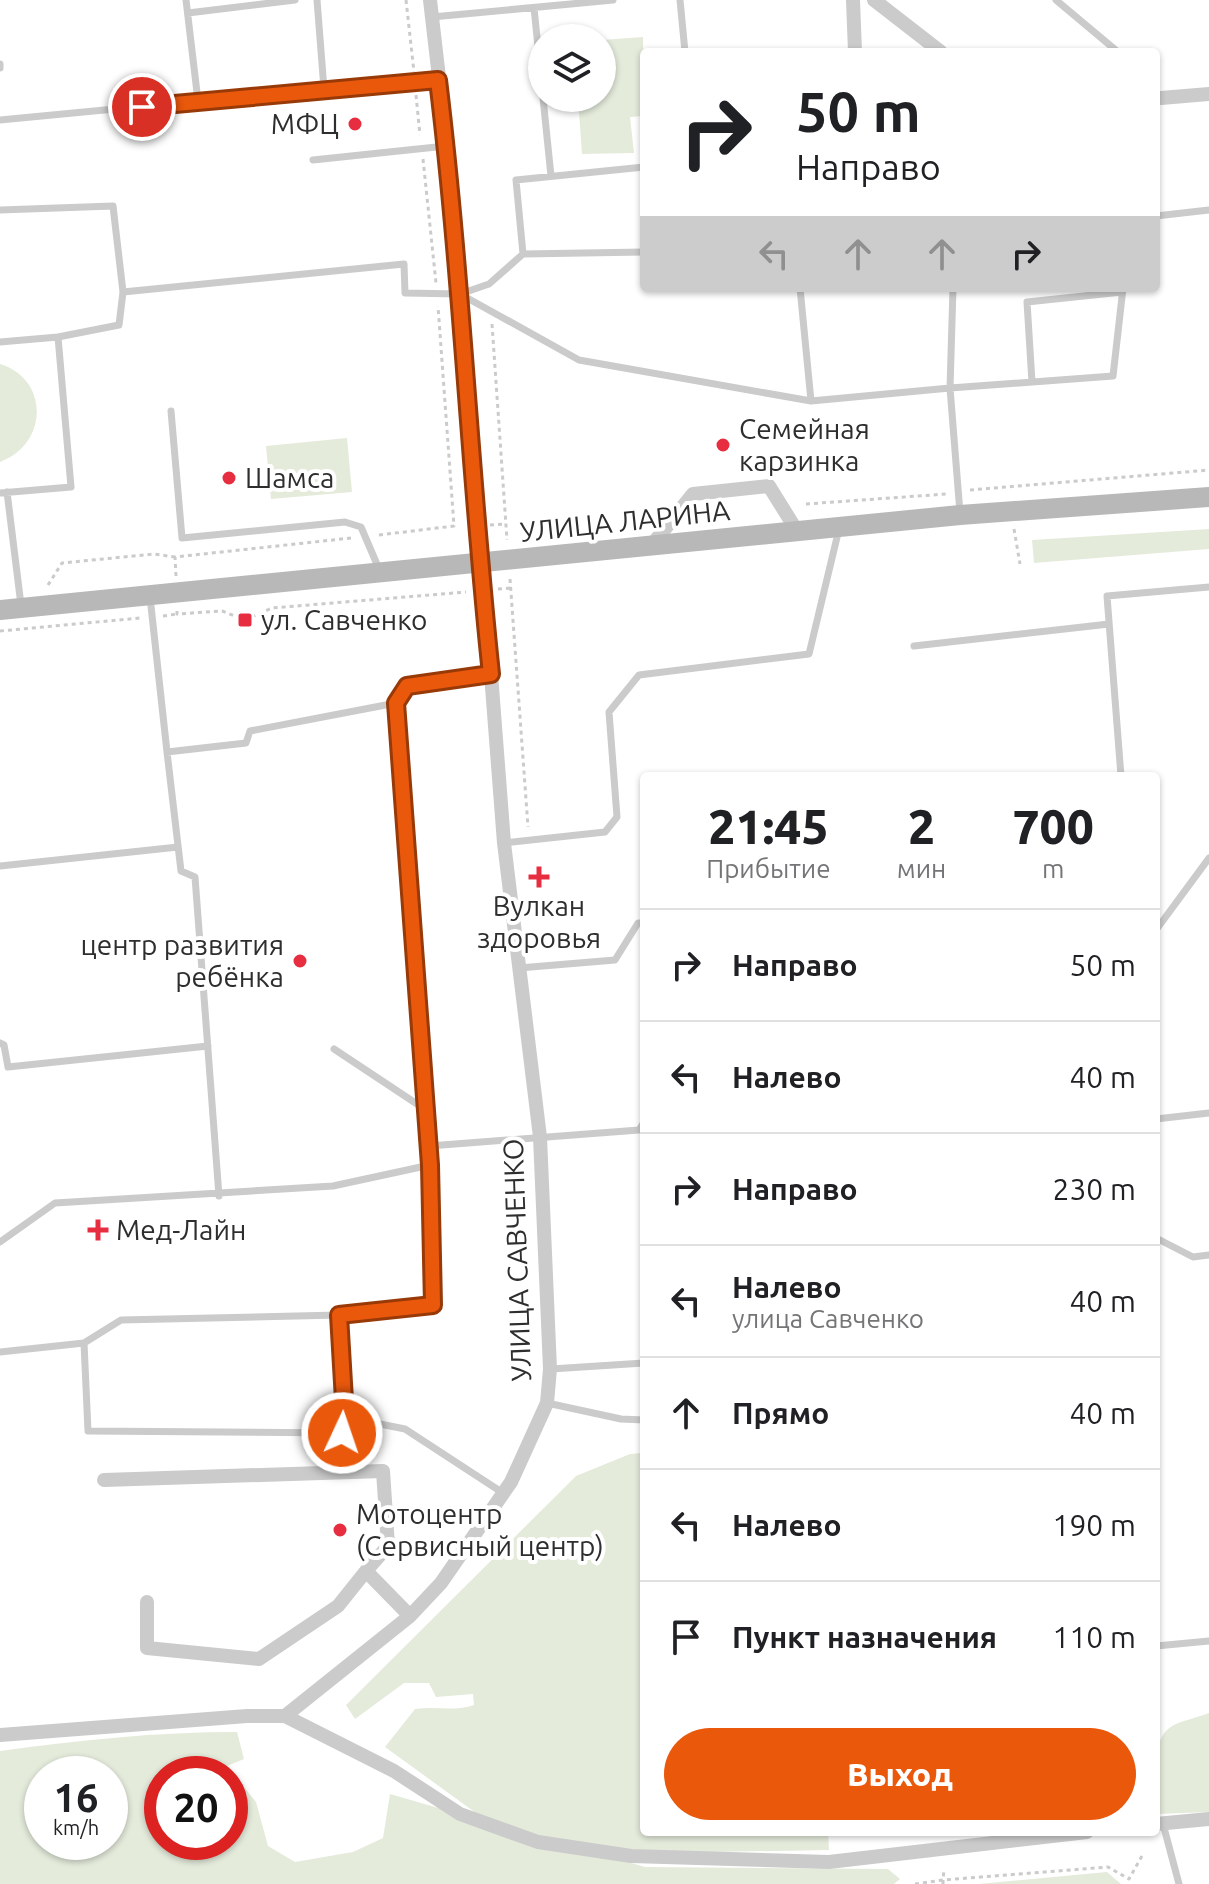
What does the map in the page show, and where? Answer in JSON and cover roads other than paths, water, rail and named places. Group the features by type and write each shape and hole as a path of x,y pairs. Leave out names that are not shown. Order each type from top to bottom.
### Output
{"main road":[{"name":"УЛИЦА ЛАРИНА","path":"0,610 20,598 150,595 960,515 1209,497"}],"street":[{"name":"УЛИЦА САВЧЕНКО","path":"285,1716 410,1616 441,1583 503,1493 547,1403 550,1369 540,1137 504,843 479,563 460,294 430,0"},
{"path":"853,0 855,48"},
{"path":"874,0 936,48"},
{"path":"1161,98 1209,94"},
{"path":"651,546 693,494 769,486 797,531"},
{"path":"104,1480 383,1471 388,1546 338,1606 259,1659 147,1648 147,1602"},
{"path":"366,1571 410,1616"},
{"path":"0,1735 232,1717 285,1716 394,1771 460,1814 538,1842 631,1856 829,1862 1053,1836"},
{"path":"1160,1824 1209,1819"}],"lane":[{"path":"186,0 198,101"},
{"path":"188,13 295,0"},
{"path":"317,0 324,89"},
{"path":"432,17 613,0"},
{"path":"680,0 685,48"},
{"path":"1056,0 1113,48"},
{"path":"534,8 536,24"},
{"path":"0,120 438,80"},
{"path":"544,112 551,176"},
{"path":"313,160 446,146"},
{"path":"523,254 516,180 640,167"},
{"path":"0,210 113,206 123,292 119,325 58,337 0,342"},
{"path":"1160,216 1209,210"},
{"path":"123,292 404,264 405,293 460,294 489,284 523,254 640,252"},
{"path":"800,292 811,401"},
{"path":"953,292 950,388 960,515"},
{"path":"1032,382 1027,302 1107,292"},
{"path":"460,294 579,360 811,401 1113,376 1123,292"},
{"path":"20,598 4,492 71,487 58,337"},
{"path":"171,411 182,538 345,522 361,527 382,574"},
{"path":"504,843 605,832 617,817 609,712 639,675 809,654 839,527"},
{"path":"1121,772 1107,596 1209,587"},
{"path":"150,595 181,871 195,877 219,1196"},
{"path":"914,646 1109,624"},
{"path":"0,1352 84,1343 121,1320 339,1315 433,1305 429,1146 396,703 407,686 491,674"},
{"path":"167,752 246,743 250,731 396,703"},
{"path":"0,866 178,847"},
{"path":"1160,925 1209,858"},
{"path":"519,968 615,960 640,923"},
{"path":"0,1043 4,1045 8,1067 208,1046"},
{"path":"334,1049 426,1110"},
{"path":"1160,1119 1209,1113"},
{"path":"429,1146 640,1128"},
{"path":"0,1242 55,1203 219,1196 333,1186 430,1165"},
{"path":"1160,1240 1193,1257 1209,1255"},
{"path":"84,1343 88,1431 342,1433 345,1417 339,1315"},
{"path":"550,1369 640,1363"},
{"path":"547,1403 621,1419 640,1420"},
{"path":"345,1417 405,1429 503,1493"},
{"path":"1160,1646 1209,1641"},
{"path":"1160,1824 1179,1884"}],"place":[{"name":"МФЦ","path":"355,124"},
{"name":"Семейная карзинка","path":"723,445"},
{"name":"Шамса","path":"229,478"},
{"name":"ул. Савченко","path":"245,620"},
{"name":"Вулкан здоровья","path":"539,877"},
{"name":"центр развития ребёнка","path":"300,961"},
{"name":"Мед-Лайн","path":"98,1230"},
{"name":"Мотоцентр (Сервисный центр)","path":"340,1530"}]}
